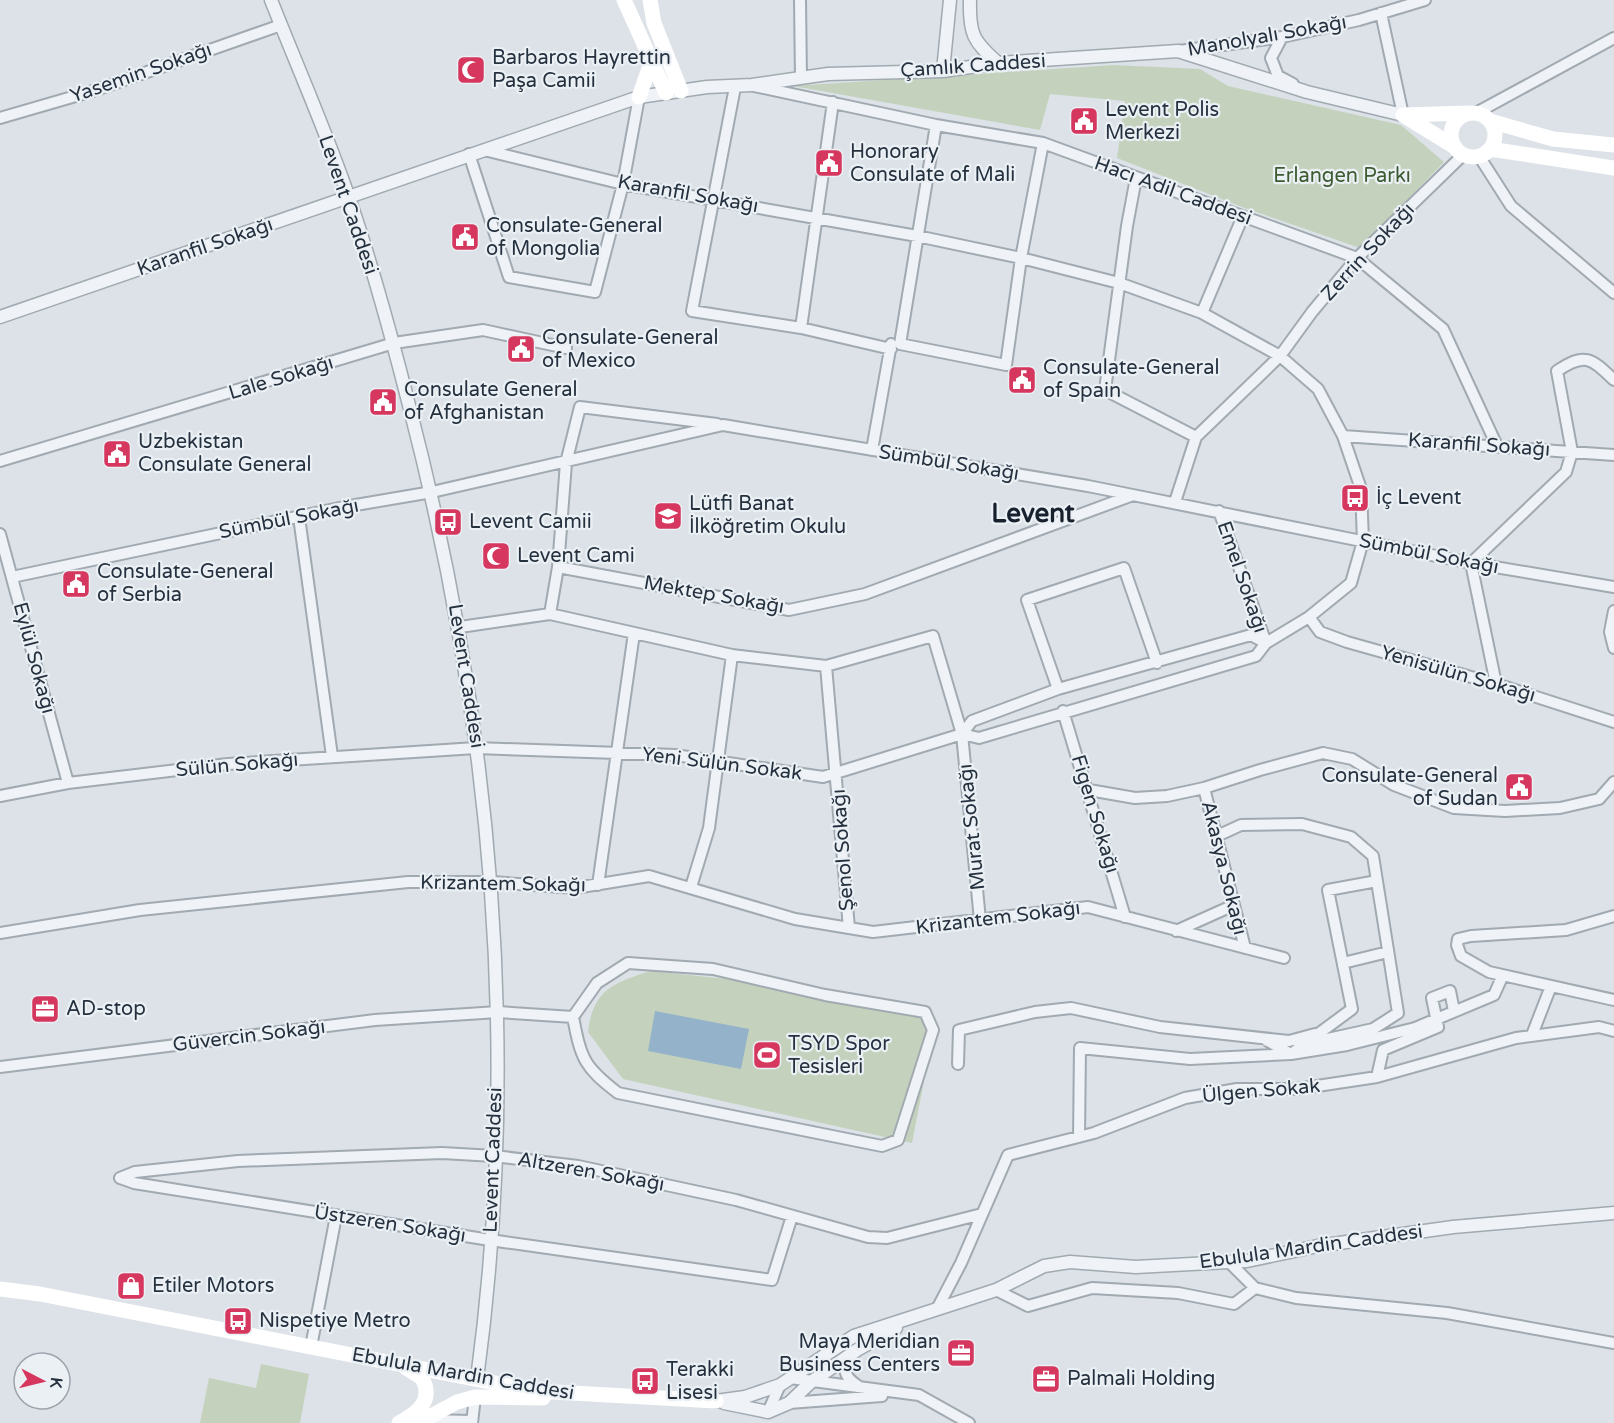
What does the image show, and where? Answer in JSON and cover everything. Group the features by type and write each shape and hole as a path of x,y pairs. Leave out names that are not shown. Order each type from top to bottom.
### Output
{"main road":[{"path":"624,0 651,63 674,92"},
{"path":"650,0 654,23 674,92"},
{"path":"639,97 651,63"},
{"path":"1472,113 1461,116 1452,126 1452,141 1459,151 1614,168"},
{"path":"1403,115 1472,113 1490,121 1553,139 1614,145"},
{"name":"Çamlık Caddesi","path":"1403,115 1459,151"},
{"path":"1484,152 1495,137 1490,121"},
{"path":"0,1280 40,1294"},
{"path":"0,1289 40,1294"},
{"name":"Ebulula Mardin Caddesi","path":"40,1294 399,1365 429,1368 560,1394 716,1401"},
{"path":"399,1365 422,1378 427,1394 420,1409 399,1423"},
{"path":"475,1397 477,1379"},
{"path":"421,1422 457,1402 475,1397 522,1400 560,1394"}],"street":[{"name":"Levent Caddesi","path":"271,0 349,197 394,343 432,492 460,627 492,882 498,1012 490,1239 477,1379"},
{"path":"800,0 801,78"},
{"path":"943,71 950,0"},
{"path":"969,0 969,27 977,44 998,63"},
{"name":"Manolyalı Sokağı","path":"1178,51 1282,37 1425,0"},
{"path":"1381,13 1403,115"},
{"name":"Yasemin Sokağı","path":"0,118 93,91 281,25"},
{"path":"1282,37 1271,58 1278,76 1307,92"},
{"path":"1472,113 1614,38"},
{"name":"Çamlık Caddesi","path":"483,150 639,97 674,92 735,87 828,74 943,71 998,63 1178,51 1307,92 1403,115"},
{"name":"Hacı Adil Caddesi","path":"752,85 936,125 1042,143 1357,258 1443,328 1497,446"},
{"path":"735,87 692,311 1006,365 1021,258 1042,143"},
{"path":"469,154 509,277 595,292 623,184 639,97"},
{"path":"801,328 833,102"},
{"path":"872,450 917,236 936,125"},
{"name":"Karanfil Sokağı","path":"0,317 483,150 623,184 917,236 1021,258 1119,283 1202,313 1280,356 1317,389 1343,436 1361,489 1363,541 1351,583 1309,617 1266,643 1256,656 1063,711 979,738 962,734"},
{"name":"Zerrin Sokağı","path":"1196,437 1280,356 1312,312 1357,258 1459,151"},
{"path":"1484,152 1511,206 1614,293"},
{"path":"1136,177 1105,390 1196,437 1175,502"},
{"path":"1202,313 1243,216"},
{"name":"Lale Sokağı","path":"0,461 394,343 483,330 566,348"},
{"path":"1496,684 1472,563 1566,472 1572,452 1557,371 1575,359 1593,360 1614,380"},
{"name":"Sümbül Sokağı","path":"566,463 580,407 723,425 1175,502 1472,563 1614,587"},
{"name":"Sümbül Sokağı","path":"12,577 298,517 432,492 566,463 723,425"},
{"name":"Karanfil Sokağı","path":"1343,436 1614,455"},
{"path":"550,614 558,567 566,463"},
{"name":"Mektep Sokağı","path":"558,567 789,610 865,594 1133,495"},
{"name":"Emel Sokağı","path":"1219,511 1266,643"},
{"path":"298,517 332,756"},
{"name":"Eylül Sokağı","path":"0,534 68,783"},
{"path":"1058,689 1027,600 1124,568 1157,663"},
{"path":"1614,611 1610,632 1614,648"},
{"path":"460,627 550,614 732,656 826,666"},
{"name":"Yenisülün Sokağı","path":"1309,617 1320,632 1347,642 1496,684 1614,722"},
{"path":"598,885 634,633"},
{"path":"962,734 972,721 1058,689 1251,635 1266,643"},
{"name":"Murat Sokağı","path":"826,666 933,636 962,734 980,920"},
{"path":"691,886 709,828 732,656"},
{"name":"Şenol Sokağı","path":"826,666 849,928"},
{"name":"Figen Sokağı","path":"1063,711 1089,790 1125,917"},
{"name":"Yeni Sülün Sokak","path":"476,748 675,755 823,777 962,734"},
{"name":"Sülün Sokağı","path":"0,796 68,783 217,765 476,748"},
{"path":"1089,790 1135,798 1167,796 1204,788 1323,753 1352,759 1394,785 1454,808 1504,811 1560,808 1599,799 1614,782"},
{"name":"Akasya Sokağı","path":"1204,788 1245,948"},
{"path":"1217,836 1241,825 1302,824 1351,837 1373,856 1398,1012 1373,1029 1306,1044"},
{"name":"Krizantem Sokağı","path":"0,933 140,910 408,882 492,882 575,888 650,876 691,886 795,919 873,932 1088,907 1284,958"},
{"path":"1291,1054 1352,1009 1328,890 1377,881"},
{"path":"1176,931 1234,904"},
{"path":"1614,916 1566,930 1458,939 1457,945 1461,956 1489,972 1614,1000"},
{"path":"1342,963 1388,952"},
{"path":"628,963 713,969 825,995 925,1012 933,1030 898,1140 882,1146 618,1093 592,1073 579,1050 573,1017 597,983 628,963"},
{"path":"1079,1137 1080,1048 1190,1059 1291,1054 1347,1045 1415,1028 1494,995 1503,975"},
{"path":"1532,1035 1551,986"},
{"path":"1377,1077 1383,1050 1438,1027 1432,998 1450,991 1454,1011"},
{"path":"958,1064 959,1030 1035,1012 1071,1008 1160,1027 1289,1041 1321,1032"},
{"name":"Güvercin Sokağı","path":"0,1066 375,1020 498,1012 573,1017"},
{"name":"Ülgen Sokak","path":"937,1309 1008,1155 1079,1137 1185,1098 1237,1089 1297,1089 1377,1077 1532,1035 1599,1026 1614,1031"},
{"path":"1260,1037 1291,1054"},
{"name":"Altzeren Sokağı","path":"120,1178 135,1172 238,1161 442,1153 494,1156 578,1166 736,1200 868,1238 887,1238 982,1214"},
{"name":"Üstzeren Sokağı","path":"120,1178 134,1183 336,1216 772,1280 792,1216"},
{"name":"Ebulula Mardin Caddesi","path":"716,1401 745,1397 785,1381 854,1336 996,1290 1044,1266 1070,1262 1136,1267 1229,1262 1318,1246 1453,1227 1614,1213"},
{"path":"311,1347 336,1216"},
{"path":"1229,1262 1255,1288 1296,1298 1447,1313 1614,1343"},
{"path":"996,1290 1028,1306 1092,1288 1178,1293 1234,1304 1255,1288"},
{"path":"768,1417 846,1357 921,1315"},
{"path":"846,1357 843,1369 849,1379 861,1388"},
{"path":"768,1417 785,1381 919,1395 969,1423"},
{"path":"789,1403 919,1395"},
{"path":"421,1422 472,1422 475,1397"},
{"path":"716,1401 768,1417"}],"green space":[{"name":"Erlangen Parkı","path":"1114,65 1200,69 1228,86 1401,125 1444,162 1360,248 1242,207 1117,158 1125,101 1050,94 1040,130 793,86"},
{"name":"TSYD Spor Tesisleri","path":"650,971 727,979 936,1019 912,1143 623,1079 588,1032 591,1018 600,997 607,990 616,984"},
{"path":"261,1364 309,1374 300,1423 200,1423 209,1378 256,1388"}],"water":[{"path":"655,1011 749,1029 741,1069 648,1051"}],"place":[{"name":"Barbaros Hayrettin Paşa Camii","path":"471,70"},
{"name":"Levent Polis Merkezi","path":"1084,121"},
{"name":"Honorary Consulate of Mali","path":"829,163"},
{"name":"Consulate-General of Mongolia","path":"465,237"},
{"name":"Consulate-General of Mexico","path":"521,349"},
{"name":"Consulate-General of Spain","path":"1022,380"},
{"name":"Consulate General of Afghanistan","path":"383,402"},
{"name":"Uzbekistan Consulate General","path":"117,454"},
{"name":"İç Levent","path":"1355,498"},
{"name":"Lütfi Banat İlköğretim Okulu","path":"668,516"},
{"name":"Levent Camii","path":"448,522"},
{"name":"Levent Cami","path":"496,556"},
{"name":"Consulate-General of Serbia","path":"76,584"},
{"name":"Consulate-General of Sudan","path":"1519,787"},
{"name":"AD-stop","path":"45,1009"},
{"name":"TSYD Spor Tesisleri","path":"767,1055"},
{"name":"Etiler Motors","path":"131,1286"},
{"name":"Nispetiye Metro","path":"238,1321"},
{"name":"Maya Meridian Business Centers","path":"961,1353"},
{"name":"Palmali Holding","path":"1046,1379"},
{"name":"Terakki Lisesi","path":"645,1381"}],"district":[{"name":"Levent","path":"1033,513"}]}
